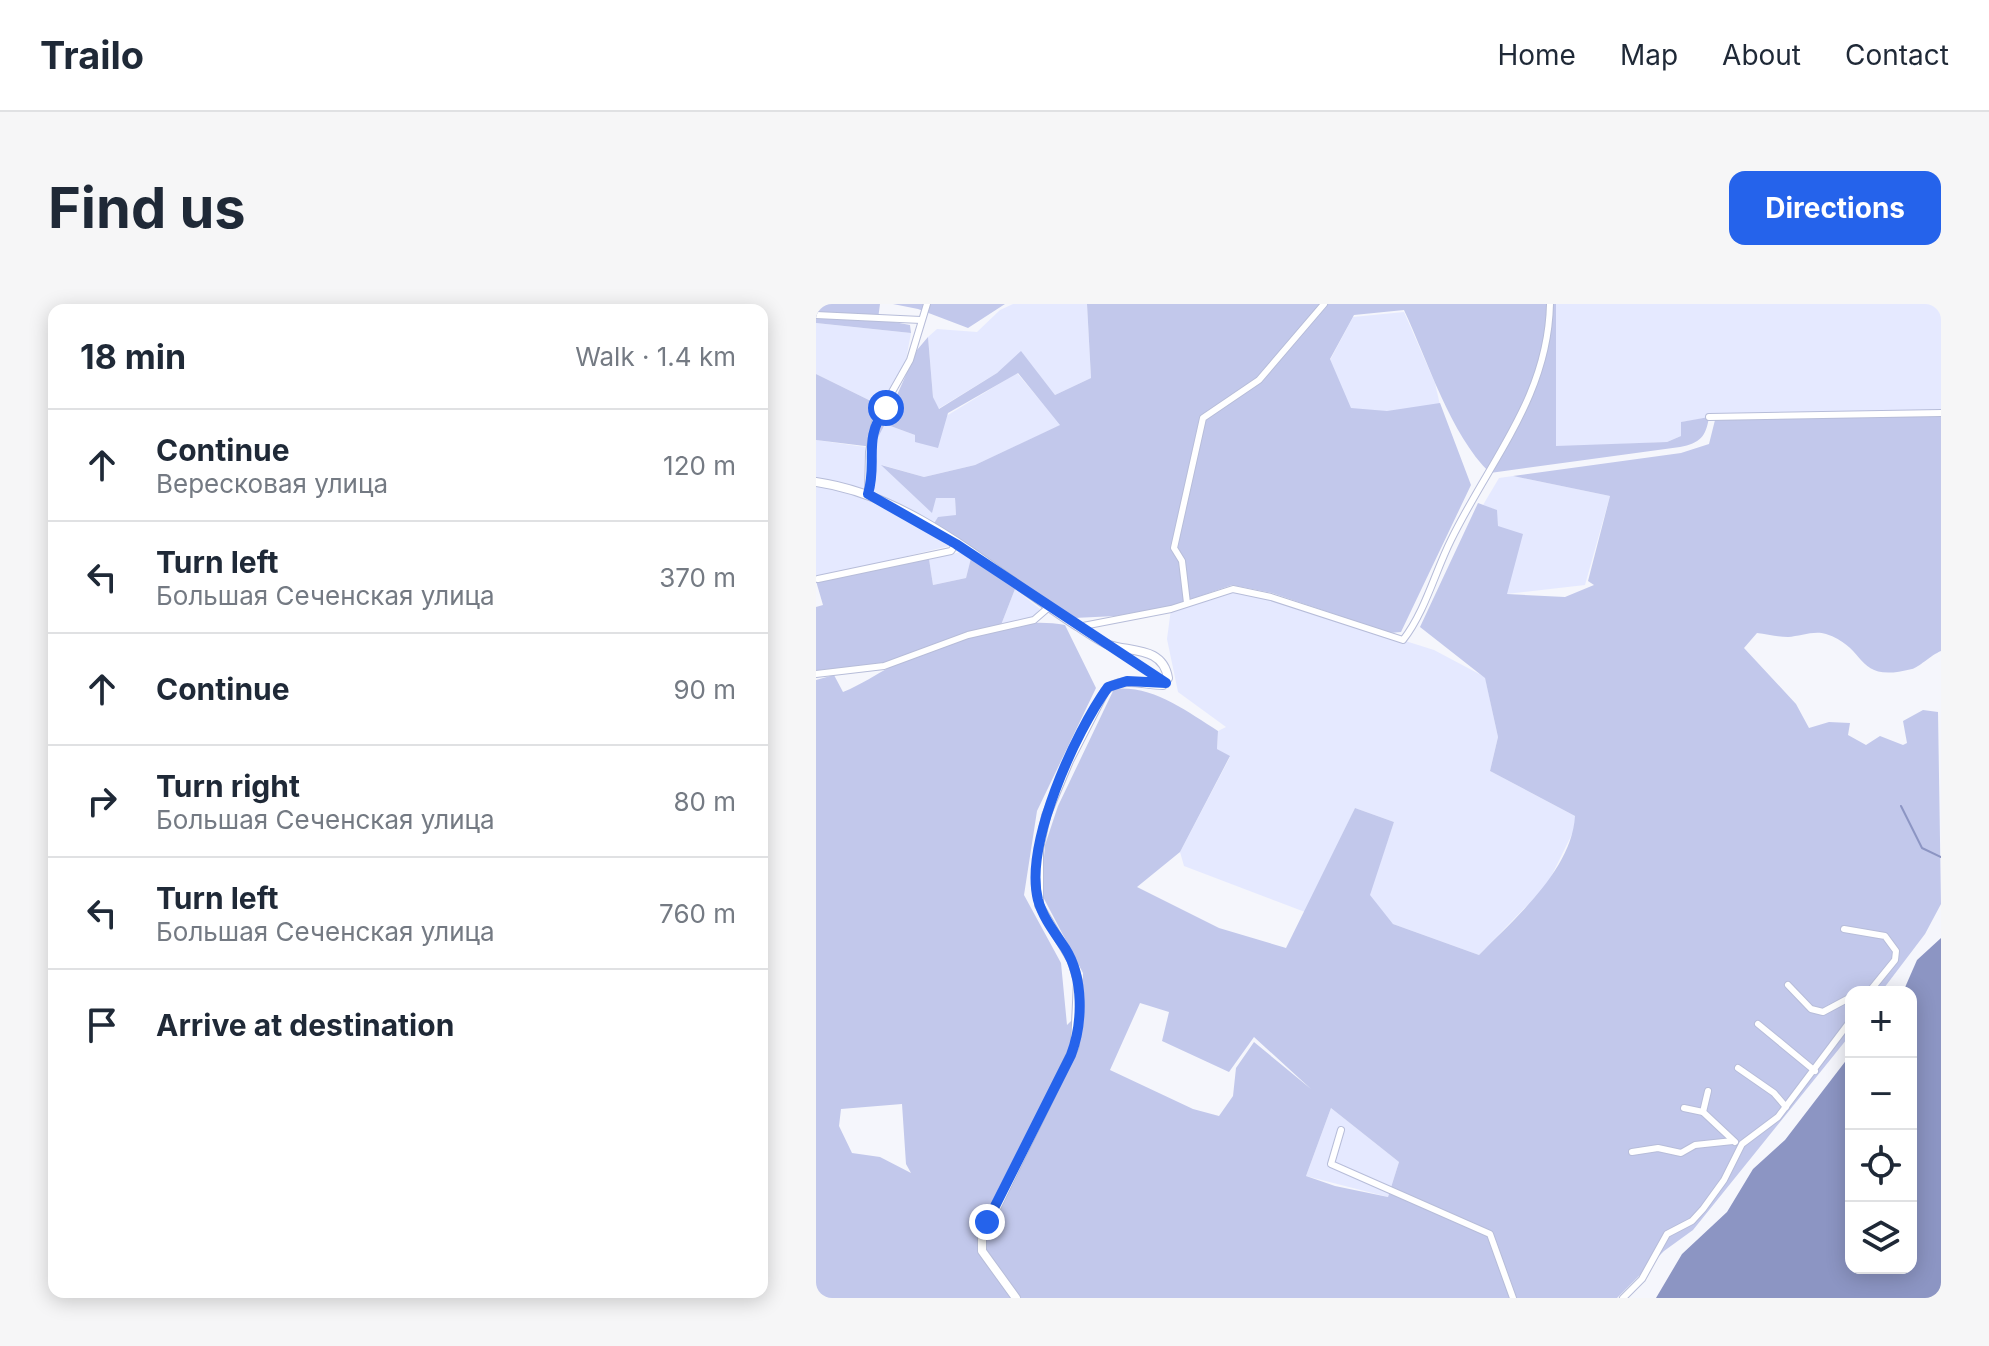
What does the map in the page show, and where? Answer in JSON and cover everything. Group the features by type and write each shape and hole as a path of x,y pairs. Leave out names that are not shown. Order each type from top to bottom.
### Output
{"street":[{"path":"868,494 869,452 875,422 910,360 927,304"},
{"path":"1187,603 1182,561 1174,548 1203,418 1259,380 1324,304"},
{"path":"1078,627 1187,603 1217,591 1244,590 1403,640 1461,519 1490,473 1536,381 1548,348 1550,304"},
{"path":"816,315 921,320"},
{"path":"1709,417 1941,413"},
{"path":"816,482 868,494 956,544 1166,683"},
{"path":"818,579 951,551 956,544"},
{"path":"816,674 884,666 968,635 1034,620 1049,607"},
{"path":"1108,644 1152,654 1167,671 1166,683"},
{"path":"1016,1298 982,1251 982,1237 997,1200 1071,1055 1079,1004 1072,961 1044,916 1037,894 1043,827 1069,761 1108,687 1127,681 1166,683"},
{"path":"1844,929 1885,936 1896,951 1895,960 1874,986"},
{"path":"1788,985 1811,1009 1823,1012 1845,1000"},
{"path":"1758,1024 1815,1071"},
{"path":"1623,1298 1647,1272 1667,1234 1692,1221 1708,1203 1741,1147 1786,1107 1845,1028"},
{"path":"1738,1068 1774,1093 1786,1107"},
{"path":"1703,1112 1708,1091"},
{"path":"1684,1108 1703,1112 1741,1147"},
{"path":"1341,1130 1331,1164 1490,1234 1513,1298"},
{"path":"1632,1152 1658,1148 1681,1153 1695,1145 1733,1141"}],"shaded area":[{"path":"816,304 880,304 878,319 910,325 911,333 816,323"},
{"path":"893,304 1005,304 968,328 918,309"},
{"path":"1013,304 1087,304 1091,378 1055,395 1021,352 997,373 938,409 933,397 928,337 937,329 977,332 1000,310"},
{"path":"1087,304 1556,304 1556,446 1667,442 1681,436 1681,422 1709,417 1701,438 1680,447 1490,473 1476,457 1452,418 1404,310 1354,315 1330,359 1351,408 1387,411 1440,403 1471,485 1401,632 1390,633 1272,593 1232,585 1171,606 1116,616 1074,618 933,525 938,517 956,515 955,498 936,498 932,513 881,465 924,477 975,465 1060,425 1018,373 948,413 938,448 915,442 915,435 885,424 873,447 816,440 816,374 881,406 893,404 917,350 928,337 933,397 939,409 997,373 1021,351 1055,395 1091,378"},
{"path":"1556,304 1941,304 1941,413 1716,416 1682,422 1681,436 1667,442 1555,447"},
{"path":"1404,312 1435,383 1440,405 1387,413 1351,410 1330,360 1353,317"},
{"path":"816,323 911,333 905,365 881,406 816,374"},
{"path":"1017,373 1061,425 975,465 924,477 882,465 932,512 935,497 955,498 956,515 933,525 875,492 816,479 816,440 865,447 885,424 915,435"},
{"path":"1941,413 1941,651 1915,668 1880,672 1863,662 1840,640 1822,633 1788,637 1757,633 1744,648 1796,704 1809,728 1829,722 1850,723 1848,735 1866,745 1880,736 1903,745 1907,743 1903,721 1923,710 1938,712 1941,904 1925,934 1886,986 1845,986 1845,1041 1693,1230 1664,1251 1617,1298 816,1298 816,680 834,675 843,692 911,657 976,633 1022,624 1065,625 1096,688 1037,811 1024,895 1061,963 1067,1025 1083,1009 1083,973 1041,893 1045,845 1058,806 1114,689 1142,691 1181,708 1218,731 1217,749 1230,756 1180,852 1137,887 1219,928 1286,948 1355,808 1394,822 1370,895 1393,924 1479,955 1553,874 1564,855 1575,816 1490,771 1498,737 1485,678 1420,627 1478,503 1497,510 1498,526 1523,534 1507,594 1565,597 1594,585 1588,581 1610,496 1513,476 1681,453 1709,444 1716,416","holes":["1140,1003 1169,1012 1162,1041 1229,1072 1254,1037 1311,1089 1254,1042 1236,1068 1233,1096 1219,1116 1193,1109 1110,1070","902,1104 906,1164 911,1173 880,1157 852,1153 839,1126 841,1109","1331,1108 1399,1162 1388,1197 1335,1186 1306,1176"]},
{"path":"1513,476 1610,496 1585,585 1506,594 1496,510 1483,505 1499,478"},
{"path":"816,485 869,497 904,515 949,546 816,578"},
{"path":"961,552 971,558 966,578 933,585 929,559"},
{"path":"971,558 1015,589 1001,625 883,664 816,671 816,607 823,605 816,581 929,559 933,585 966,578"},
{"path":"1015,589 1040,609 1033,618 1001,625"},
{"path":"1244,590 1434,650 1485,677 1498,737 1490,771 1575,816 1575,828 1547,885 1479,955 1393,924 1369,895 1394,822 1355,808 1305,912 1184,866 1180,852 1230,757 1217,749 1218,731 1226,727 1178,692 1167,639 1171,609 1195,599"},
{"path":"1941,938 1941,1298 1656,1298 1682,1254 1727,1212 1753,1169 1785,1140 1845,1062 1845,1274 1917,1274 1917,986 1906,986 1917,960"},
{"path":"1331,1108 1399,1162 1388,1197 1306,1176"}],"waterway":[{"path":"1901,806 1922,848 1941,857"}],"route":[{"path":"886,408 875,422 869,452 868,494 905,512 956,544 1166,683 1157,685 1127,681 1108,687 1069,761 1046,816 1039,849 1037,894 1044,916 1072,961 1078,981 1075,1046 987,1222"}]}
